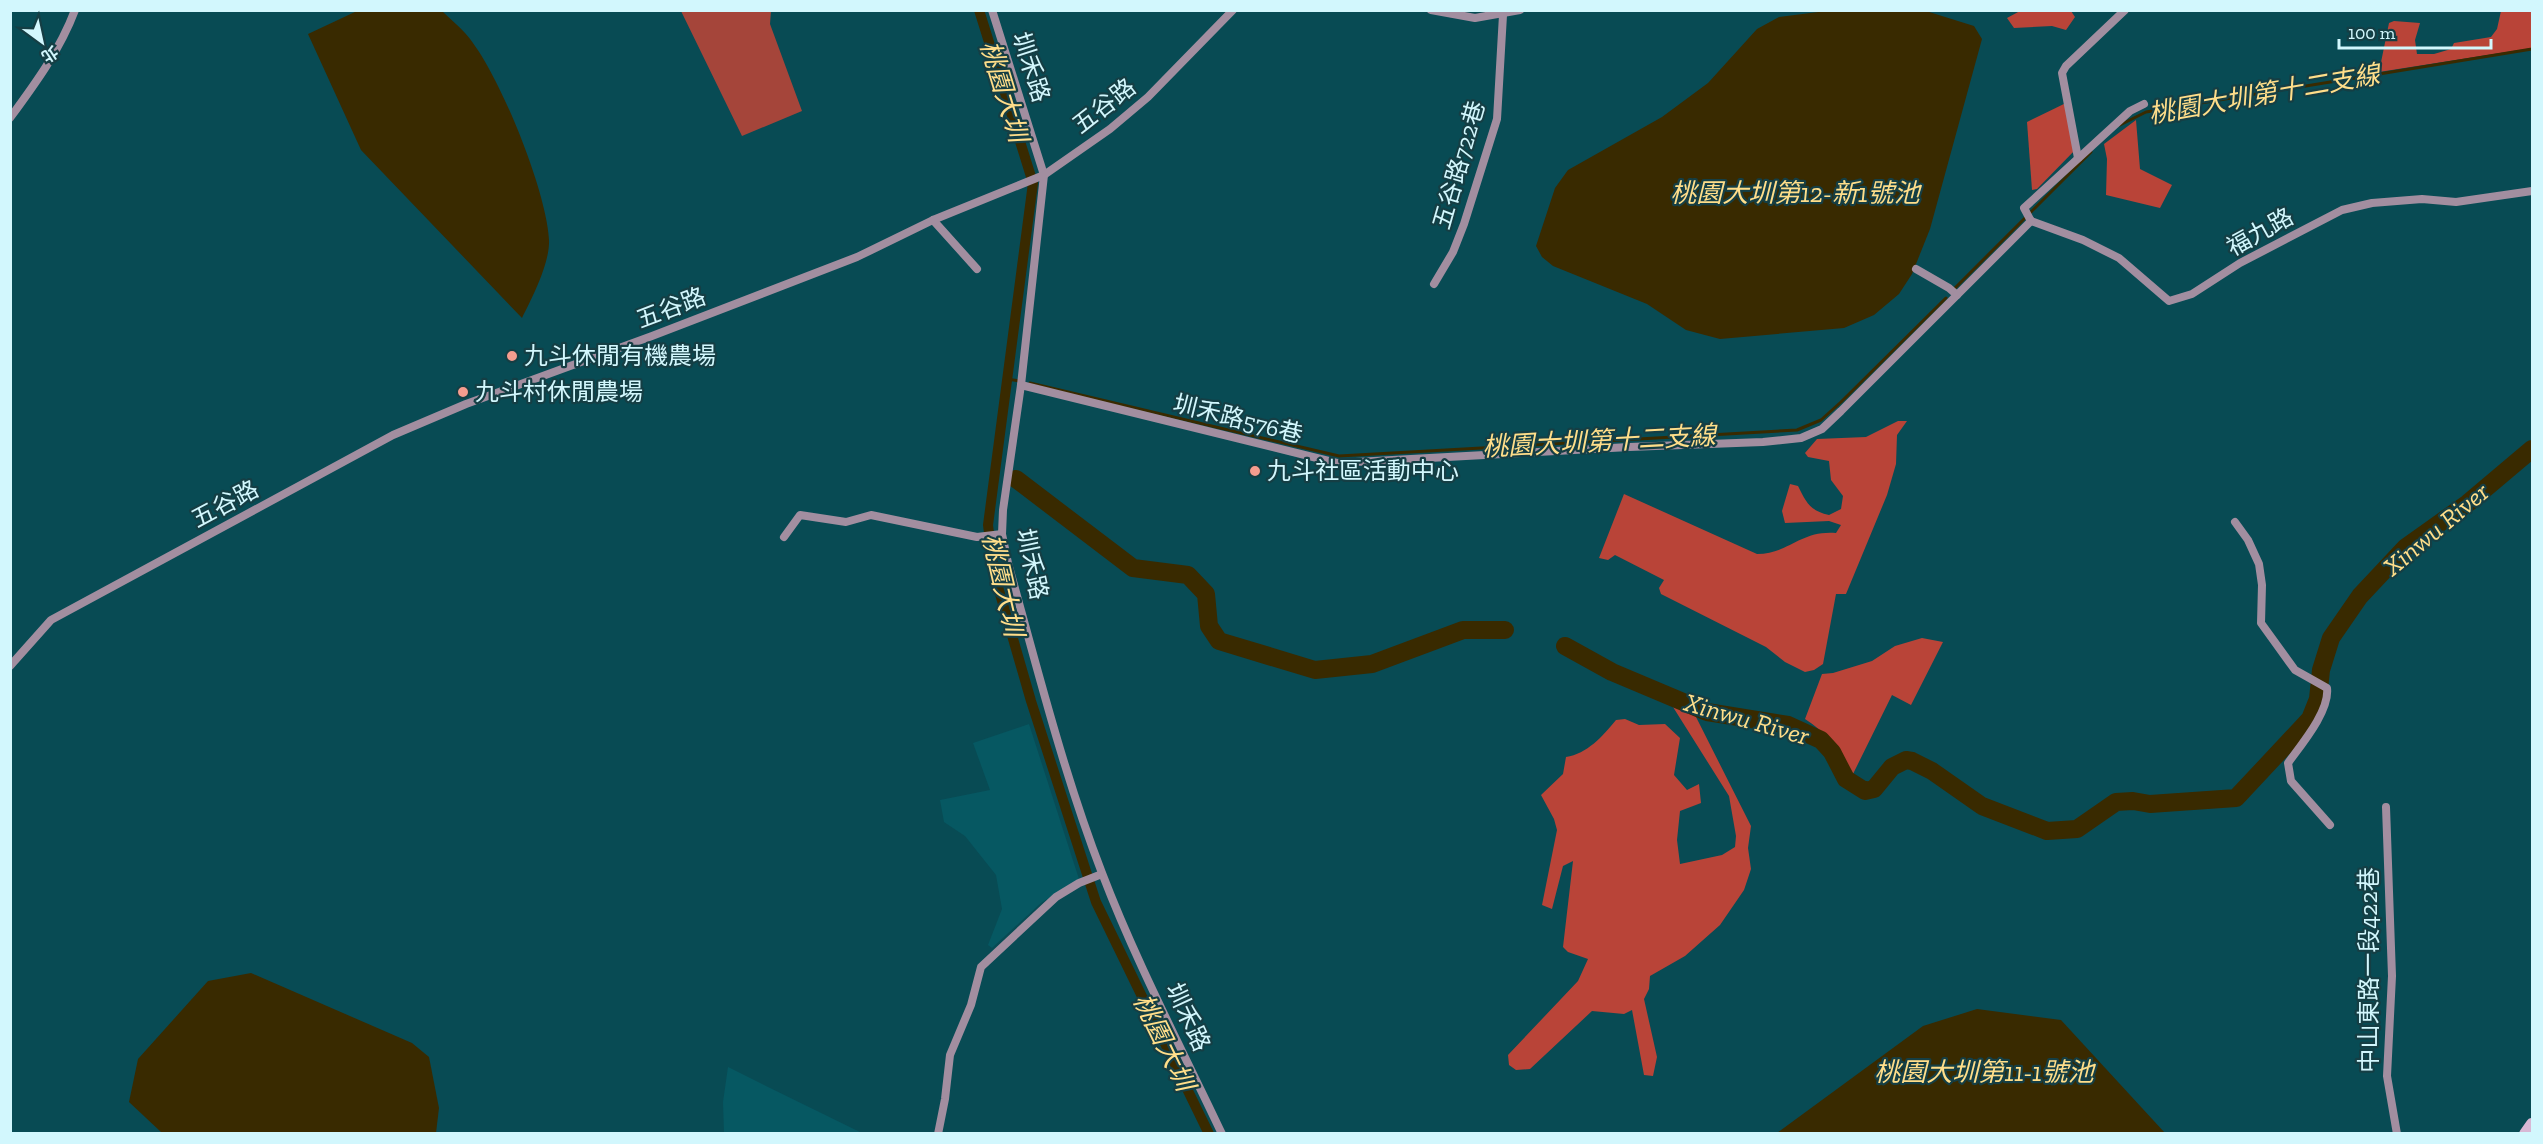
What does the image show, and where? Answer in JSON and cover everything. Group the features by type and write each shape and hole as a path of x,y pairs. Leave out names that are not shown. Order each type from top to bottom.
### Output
{"main road":[{"path":"2525,1134 2532,1124"}],"street":[{"path":"10,118 37,81 67,32 75,10"},
{"name":"圳禾路","path":"992,10 1044,175 1021,385 1000,535 1059,750 1100,875 1222,1134"},
{"name":"五谷路","path":"10,666 51,620 393,435 466,404 652,336 856,257 933,220 1044,175 1110,129 1148,97 1233,10"},
{"path":"1431,10 1475,18 1503,15 1520,10"},
{"path":"2078,158 2062,73 2066,66 2125,10"},
{"name":"五谷路722巷","path":"1434,284 1453,252 1464,225 1497,119 1503,15"},
{"path":"2031,221 2024,208 2130,111 2144,104"},
{"name":"福九路","path":"2031,221 2083,240 2119,258 2169,301 2192,294 2240,263 2342,210 2372,203 2422,199 2456,202 2532,191"},
{"path":"933,220 977,269"},
{"name":"圳禾路576巷","path":"1021,385 1337,463 1763,442 1801,438 1822,429 2031,221"},
{"path":"1916,269 1957,295"},
{"path":"784,537 800,515 846,522 870,515 983,538 1000,535"},
{"path":"2235,522 2248,540 2259,564 2262,585 2261,623 2295,670 2327,688 2328,695 2315,725 2288,763 2291,781 2331,825"},
{"name":"中山東路一段422巷","path":"2386,807 2392,976 2387,1076 2397,1134"},
{"path":"938,1134 950,1055 971,1005 981,967 1056,897 1079,883 1100,875"}],"shaded area":[{"path":"681,11 771,11 770,24 802,111 742,136"},
{"path":"2020,11 2071,11 2075,17 2066,30 2052,26 2014,28 2007,18"},
{"path":"2501,11 2532,11 2532,48 2379,72 2389,23 2394,21 2420,23 2415,40 2417,54 2434,54 2451,49 2454,43 2491,37 2497,29"},
{"path":"2068,102 2077,148 2037,189 2032,190 2027,122"},
{"path":"2136,120 2140,169 2172,185 2160,208 2106,195 2107,159 2104,144"},
{"path":"1898,421 1907,421 1897,435 1896,464 1887,495 1846,594 1836,594 1823,664 1814,670 1805,672 1785,662 1766,647 1661,594 1659,588 1664,580 1615,555 1608,560 1599,558 1624,494 1757,554 1778,550 1813,535 1836,533 1841,525 1829,521 1785,523 1782,511 1790,484 1798,486 1806,501 1817,511 1829,515 1841,509 1843,496 1831,480 1829,461 1808,457 1805,453 1817,439 1866,437"},
{"path":"1922,638 1943,642 1911,705 1892,695 1853,774 1833,744 1805,719 1822,674 1833,673 1872,661 1895,646"},
{"path":"1673,707 1694,713 1751,826 1748,848 1751,869 1744,890 1720,925 1685,956 1650,976 1649,989 1644,999 1657,1057 1653,1076 1644,1075 1632,1010 1624,1014 1592,1011 1530,1069 1516,1070 1509,1065 1508,1055 1578,981 1588,959 1568,952 1563,947 1573,861 1563,866 1552,909 1542,905 1557,830 1554,819 1541,795 1563,774 1566,757 1588,748 1616,720 1625,719 1639,725 1665,724 1680,738 1674,775 1687,790 1699,784 1701,803 1680,811 1677,840 1680,864 1722,855 1735,847 1736,836 1729,796"},
{"path":"1029,724 1079,879 1041,903 992,948 988,945 1002,909 996,875 965,836 944,822 940,800 990,790 973,743"},
{"path":"728,1067 862,1133 724,1133 723,1102"}],"water":[{"name":"桃園大圳第12-新1號池","path":"1834,10 1926,11 1974,26 1982,39 1930,229 1912,274 1899,294 1874,315 1844,328 1720,339 1686,330 1647,304 1553,266 1542,257 1536,246 1555,188 1568,170 1662,117 1708,83 1757,29 1779,17"},
{"path":"357,11 442,11 465,33 492,74 519,132 540,192 549,240 544,270 522,318 361,150 308,34"},
{"path":"251,973 412,1043 429,1057 439,1108 436,1133 161,1132 129,1102 138,1059 208,981"},
{"name":"桃園大圳第11-1號池","path":"1977,1009 2061,1020 2165,1133 1777,1133 1923,1026"}],"waterway":[{"name":"桃園大圳","path":"979,10 1033,183 988,525 994,573 1031,701 1096,902 1209,1134"},
{"name":"桃園大圳第十二支線","path":"2120,125 2146,112 2532,49"},
{"name":"桃園大圳第十二支線","path":"1954,289 2091,152"},
{"name":"桃園大圳第十二支線","path":"1030,383 1339,456 1797,430 1821,420 1946,298"},
{"name":"桃園大圳第十二支線","path":"1007,379 1019,381"},
{"name":"Xinwu River","path":"1565,646 1612,672 1707,712 1788,725 1821,740 1832,752 1846,779 1865,791 1874,789 1892,767 1906,760 1912,761 1932,771 1982,806 2047,831 2077,829 2116,802 2133,801 2150,804 2236,798 2310,719 2318,699 2321,670 2331,638 2360,596 2406,547 2468,503 2532,449"},
{"name":"Xinwu River","path":"1016,479 1133,568 1188,575 1206,594 1209,626 1219,641 1315,670 1372,664 1463,630 1505,630"}],"place":[{"name":"九斗休閒有機農場","path":"512,356"},
{"name":"九斗村休閒農場","path":"463,392"},
{"name":"九斗社區活動中心","path":"1255,471"}]}
